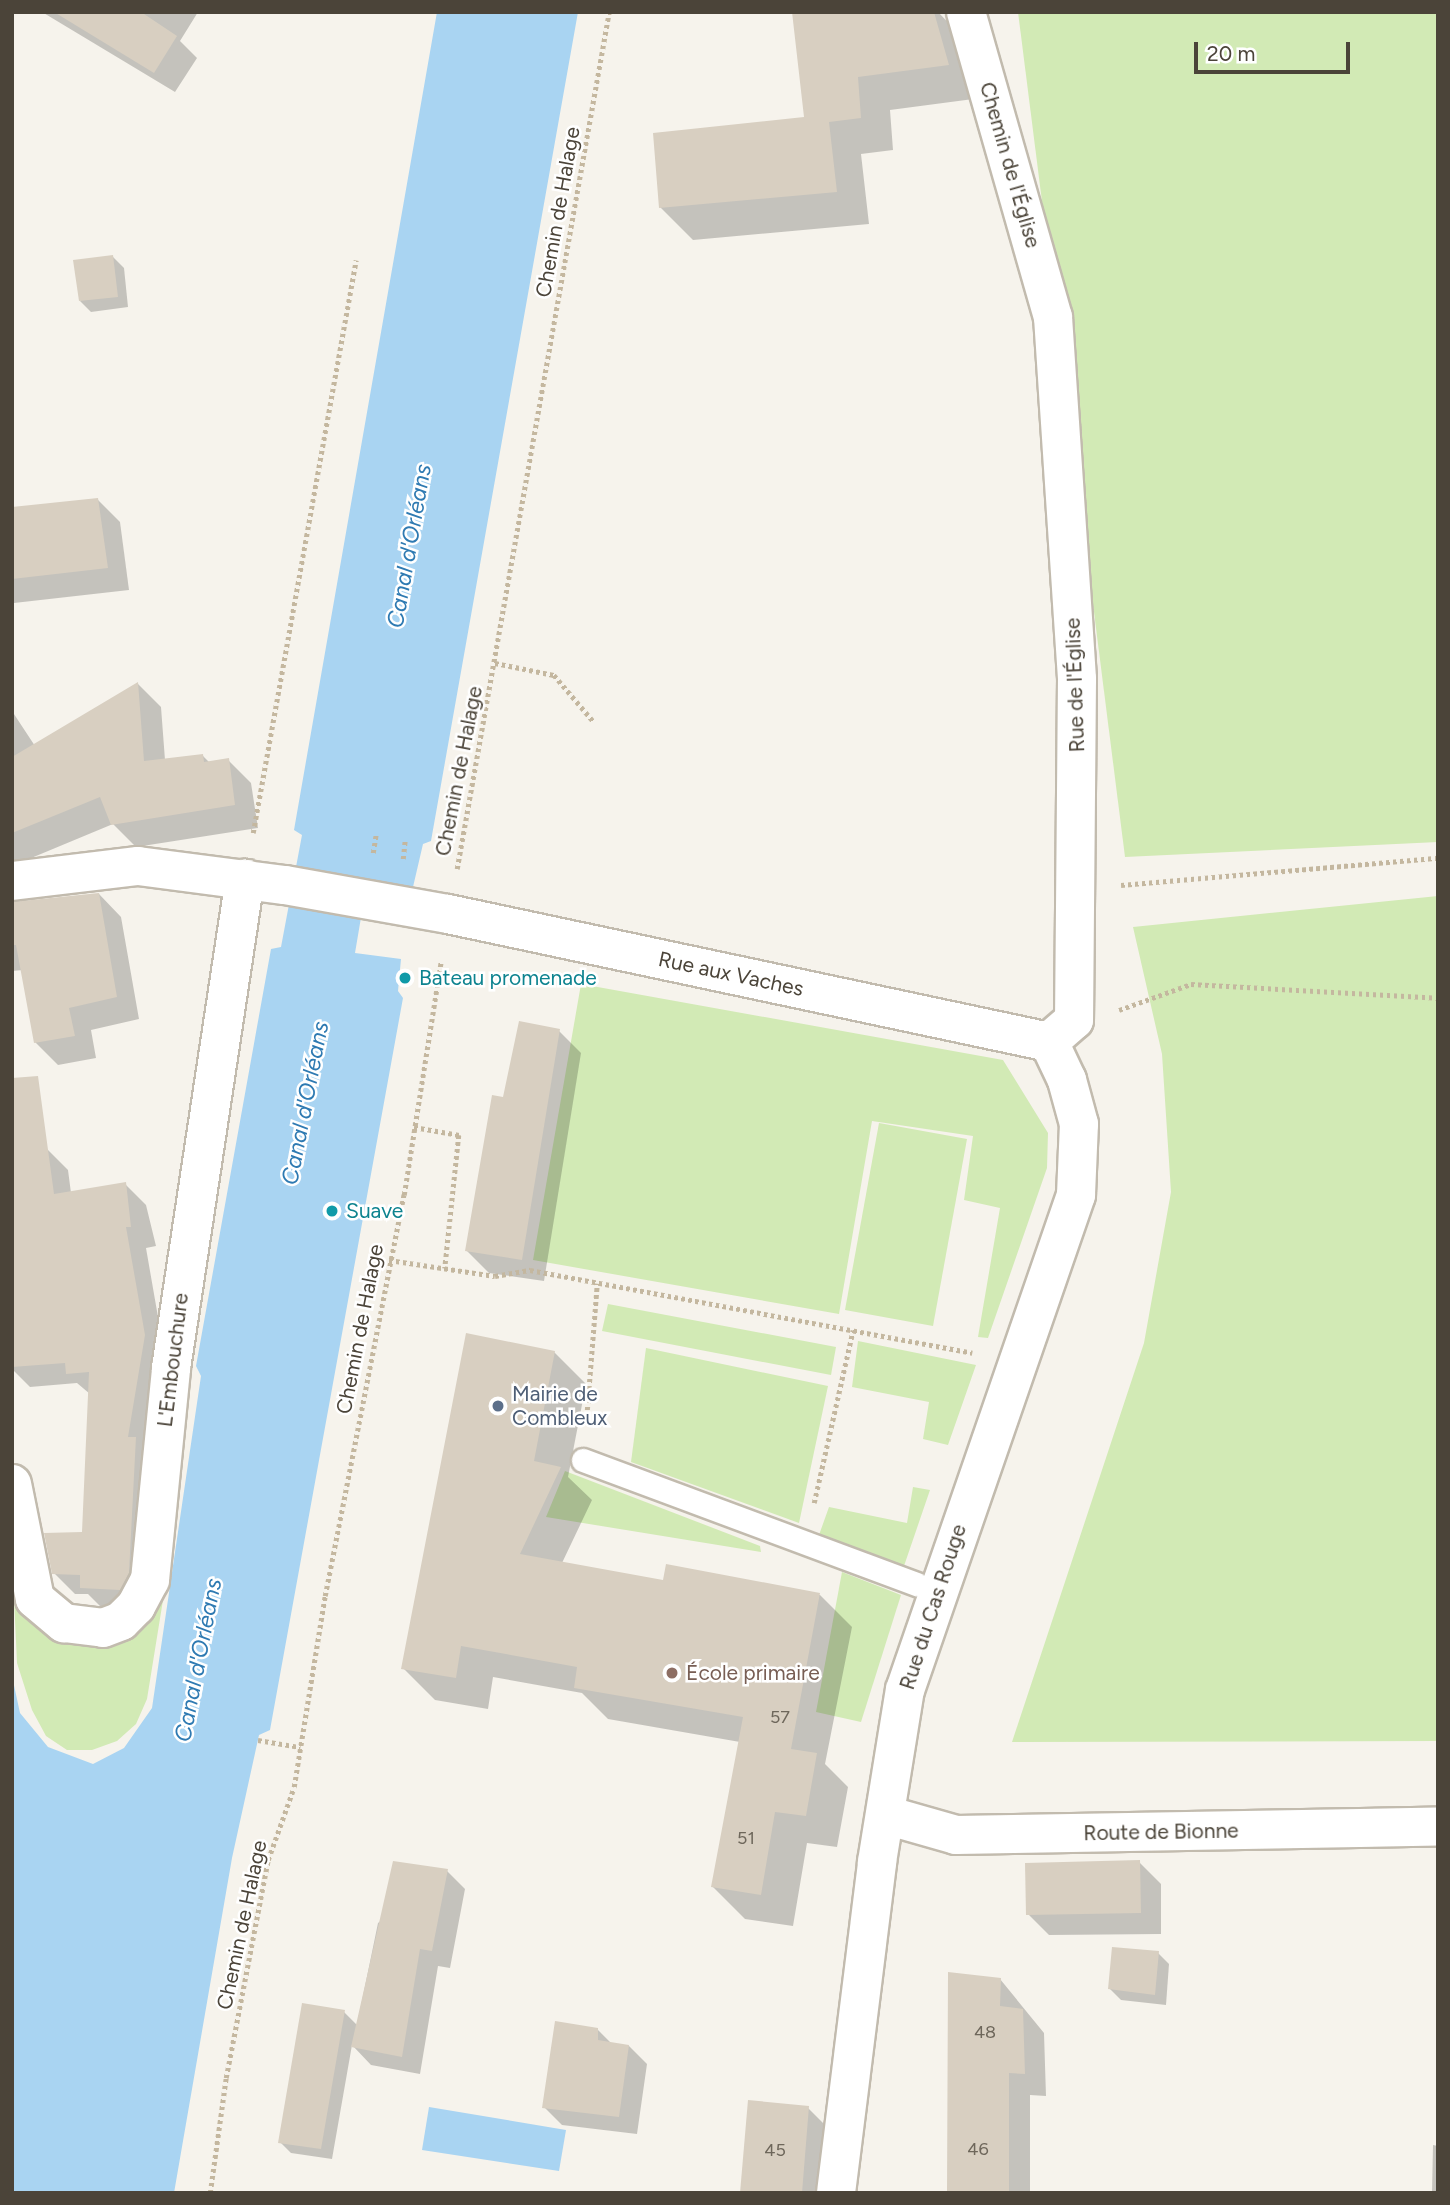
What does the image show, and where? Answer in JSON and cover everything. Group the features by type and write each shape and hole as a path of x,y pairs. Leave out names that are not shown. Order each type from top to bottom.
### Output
{"street":[{"name":"Chemin de l'Église","path":"966,12 1053,317"},
{"name":"Rue de l'Église","path":"1049,1042 1074,1020 1076,889 1077,679 1053,317"},
{"path":"12,881 138,866 244,879"},
{"name":"Rue aux Vaches","path":"244,879 430,911 1049,1042"},
{"name":"L'Embouchure","path":"12,1484 35,1599 64,1623 103,1628 121,1621 136,1606 150,1580 173,1355 244,879"},
{"name":"Rue du Cas Rouge","path":"836,2193 905,1690 1076,1195 1080,1125 1067,1080 1049,1042"},
{"name":"Route de Bionne","path":"886,1815 956,1835 1438,1827"}],"lane":[{"path":"583,1460 917,1584"}],"path":[{"name":"Chemin de Halage","path":"210,2193 268,1860 294,1787 414,1127 430,911 495,663 609,12"},
{"path":"244,879 356,260"},
{"path":"495,663 554,675 594,722"},
{"path":"1076,889 1438,858"},
{"path":"1074,1005 1130,1009 1191,984 1438,998"},
{"path":"414,1127 459,1135 445,1268"},
{"path":"389,1260 495,1276 530,1270 1018,1362"},
{"path":"583,1460 597,1283"},
{"path":"806,1543 853,1330"},
{"path":"258,1740 300,1747"}],"green space":[{"path":"1018,12 1438,12 1438,842 1125,857"},
{"path":"1438,896 1438,1741 1012,1742 1144,1343 1171,1192 1162,1054 1133,927"},
{"path":"581,984 1003,1060 1048,1133 1047,1168 988,1338 978,1337 1000,1208 964,1200 973,1136 872,1121 839,1314 533,1260"},
{"path":"879,1123 967,1139 933,1326 845,1310"},
{"path":"608,1304 836,1347 831,1375 602,1331"},
{"path":"858,1341 976,1365 948,1445 923,1439 929,1402 852,1387"},
{"path":"646,1348 828,1386 799,1523 631,1462"},
{"path":"565,1471 760,1546 761,1552 546,1517"},
{"path":"913,1487 930,1490 904,1566 819,1535 829,1507 907,1523"},
{"path":"842,1572 901,1595 861,1722 816,1712"},
{"path":"13,1577 40,1622 163,1600 147,1699 136,1724 117,1741 92,1750 67,1750 46,1736 32,1710 17,1663"}],"water":[{"name":"Canal d'Orléans","path":"437,12 578,12 431,841 423,844 413,887 367,882 355,953 401,959 398,991 403,998 270,1730 259,1735 232,1858 174,2193 12,2193 12,1676 20,1713 48,1747 93,1764 124,1748 152,1708 201,1376 196,1366 271,949 281,947 302,835 294,830"},
{"path":"429,2107 566,2130 559,2171 422,2150"}],"building":[{"path":"54,12 141,12 177,36 154,73"},
{"path":"792,12 934,12 949,65 858,77 861,118 829,122 837,192 659,208 653,133 804,117"},
{"path":"113,255 118,297 79,301 73,260"},
{"path":"98,498 108,568 12,579 12,507"},
{"path":"138,682 144,761 203,754 204,762 229,758 235,805 111,825 100,797 12,833 12,757"},
{"path":"99,893 117,997 69,1008 75,1036 34,1043 16,945 12,945 12,902"},
{"path":"519,1021 560,1029 522,1260 465,1251 492,1095 503,1097"},
{"path":"38,1076 54,1194 126,1182 131,1227 126,1227 145,1335 128,1437 136,1437 129,1573 120,1590 80,1588 80,1575 52,1574 44,1533 82,1532 89,1372 66,1374 65,1363 12,1367 12,1078"},
{"path":"466,1333 555,1351 534,1461 561,1467 520,1554 663,1580 666,1564 820,1593 791,1749 817,1753 806,1816 775,1812 761,1895 711,1887 743,1717 574,1688 577,1667 461,1646 456,1678 401,1669"},
{"path":"1140,1860 1141,1913 1026,1915 1025,1863"},
{"path":"393,1861 448,1869 432,1951 420,1949 402,2057 351,2047"},
{"path":"1112,1947 1159,1951 1155,1995 1108,1989"},
{"path":"948,1972 1001,1978 1000,2006 1023,2009 1025,2074 1009,2073 1009,2193 947,2193"},
{"path":"302,2003 345,2010 321,2149 278,2143"},
{"path":"555,2021 598,2028 598,2040 629,2045 619,2117 542,2108"},
{"path":"748,2100 809,2106 802,2193 740,2193"}],"place":[{"name":"Bateau promenade","path":"405,978"},
{"name":"Suave","path":"332,1211"},
{"name":"Mairie de Combleux","path":"498,1406"},
{"name":"École primaire","path":"672,1673"}]}
